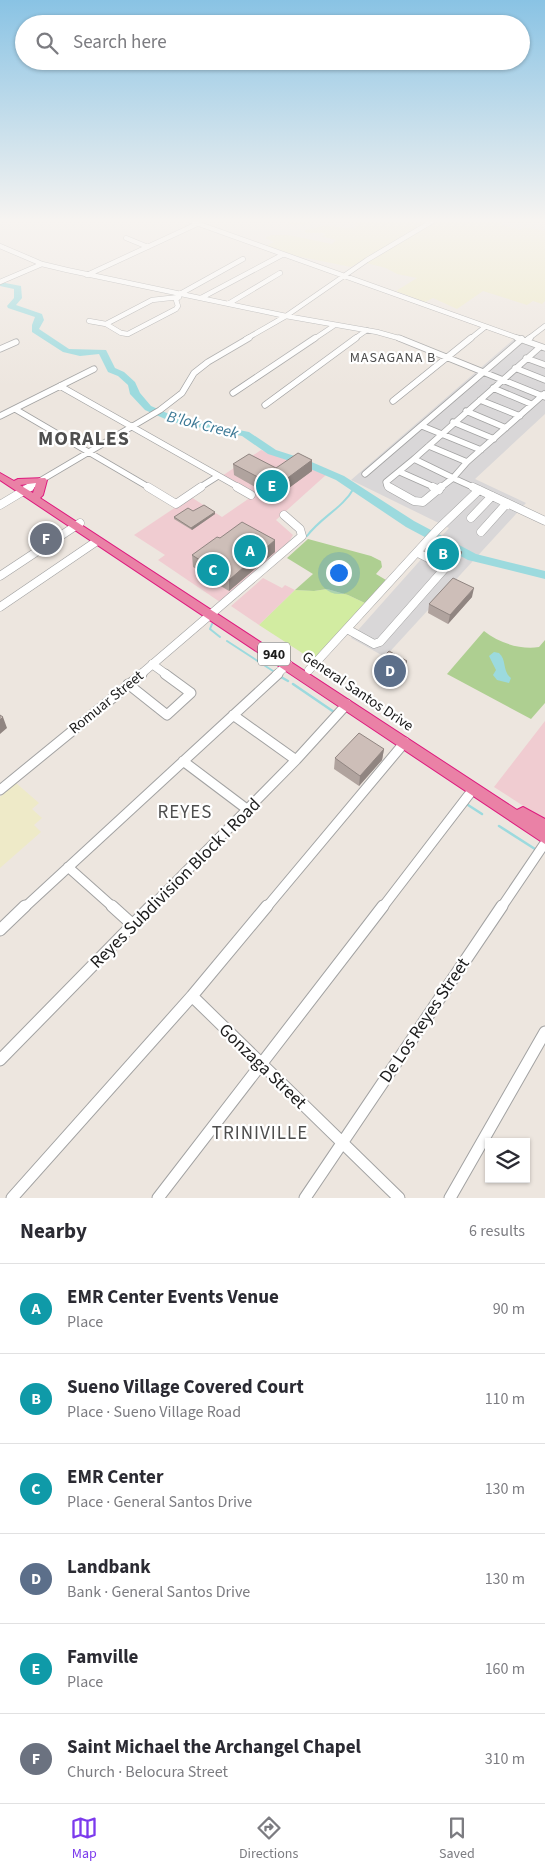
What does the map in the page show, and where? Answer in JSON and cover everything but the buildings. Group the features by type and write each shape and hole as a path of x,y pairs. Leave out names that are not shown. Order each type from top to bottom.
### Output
{"highway":[{"name":"General Santos Drive","path":"0,470 78,525 215,612 288,664 545,837"},
{"name":"General Santos Drive","path":"0,476 27,489"},
{"path":"27,489 42,480"},
{"path":"27,489 42,480"},
{"name":"General Santos Drive","path":"78,525 97,541 309,670 545,827"}],"street":[{"path":"0,282 17,275"},
{"path":"87,275 181,296 201,298 286,316 367,330 399,338 544,395"},
{"path":"89,321 106,324 121,333 133,332 176,309 178,306 176,300 216,275"},
{"path":"201,298 245,275"},
{"path":"228,304 277,275"},
{"path":"340,275 543,348"},
{"path":"42,480 152,416 182,393 200,368 286,316 344,276"},
{"path":"106,324 152,300 181,296"},
{"path":"233,393 336,325"},
{"path":"393,401 485,326"},
{"path":"366,474 484,373 524,340 545,326"},
{"path":"265,406 367,330"},
{"path":"0,349 16,342"},
{"path":"543,348 526,358 386,484 414,501 425,501 453,478 467,462 520,416 531,404 544,395"},
{"path":"526,358 545,365"},
{"path":"515,368 545,380"},
{"path":"0,416 94,369"},
{"path":"60,386 251,495"},
{"path":"493,388 531,404"},
{"path":"480,400 520,416"},
{"path":"15,409 176,504 218,476"},
{"path":"466,411 506,428"},
{"path":"453,422 494,439"},
{"path":"422,426 481,450"},
{"path":"429,446 467,462"},
{"path":"413,459 545,521"},
{"path":"400,472 439,490"},
{"path":"0,505 27,489"},
{"path":"309,670 438,529 479,490"},
{"path":"471,518 492,496"},
{"path":"480,532 507,503"},
{"name":"Romuar Street","path":"0,790 215,612 302,536 300,529 284,515"},
{"path":"0,576 78,525"},
{"path":"0,607 97,541"},
{"path":"347,629 374,644 380,642 446,567 418,552"},
{"path":"128,684 167,714 192,692 152,664"},
{"path":"0,930 288,664"},
{"name":"Reyes Subdivision Block I Road","path":"0,1060 248,810 347,704"},
{"path":"233,715 296,760"},
{"path":"12,1198 192,996 405,742"},
{"path":"183,761 248,810"},
{"path":"158,1198 474,788"},
{"name":"De Los Reyes Street","path":"305,1198 545,843"},
{"path":"68,867 133,925"},
{"name":"Gonzaga Street","path":"192,996 399,1198"},
{"path":"450,1198 545,1032"}],"shaded area":[{"path":"402,275 545,275 545,301 542,304 533,301 527,305 483,291 457,309 433,298 425,302 396,291 417,278"},
{"path":"514,339 545,350 545,414 475,479 526,503 385,657 351,638 449,528 351,480"},
{"path":"261,450 287,460 300,462 327,474 276,520 293,535 284,550 220,602 158,560 165,555 134,535 191,497 222,517 254,495 222,476"},
{"path":"263,578 282,588 285,585 295,590 259,625 231,606"},
{"path":"545,721 545,820 494,787"},
{"path":"16,783 39,803 32,809 42,818 34,825 41,832 0,868 0,797"}],"green space":[{"path":"308,539 371,556 381,561 382,567 376,574 386,580 365,603 348,595 327,589 314,591 295,590 313,574 287,558"},
{"path":"327,589 348,595 365,603 313,660 259,625 295,590 314,591"},
{"path":"484,631 510,645 539,647 545,640 545,703 531,719 447,674"}],"water":[{"path":"494,652 499,653 503,659 506,672 511,678 509,683 497,680 493,675 496,670 489,656"}],"waterway":[{"name":"B'lok Creek","path":"0,284 18,288 18,298 11,306 39,316 40,320 35,330 56,345 72,352 103,352 111,370 121,374 132,384 135,394 148,408 175,420 245,434 272,452 303,462 340,478 410,524 472,557 545,575"},
{"path":"307,536 344,501 354,488"},
{"path":"212,624 210,629 220,637"},
{"path":"227,641 273,671"},
{"path":"281,677 288,681"},
{"path":"293,684 334,712"},
{"path":"468,805 482,814"},
{"path":"499,826 535,849"}],"place":[{"name":"Famville","path":"272,486"},
{"name":"Saint Michael the Archangel Chapel","path":"46,539"},
{"name":"EMR Center Events Venue","path":"250,551"},
{"name":"Sueno Village Covered Court","path":"443,554"},
{"name":"EMR Center","path":"213,570"},
{"name":"Landbank","path":"390,671"}],"district":[{"name":"MASAGANA B","path":"393,357"},
{"name":"MORALES","path":"84,438"},
{"name":"REYES","path":"185,811"},
{"name":"TRINIVILLE","path":"260,1132"}]}
